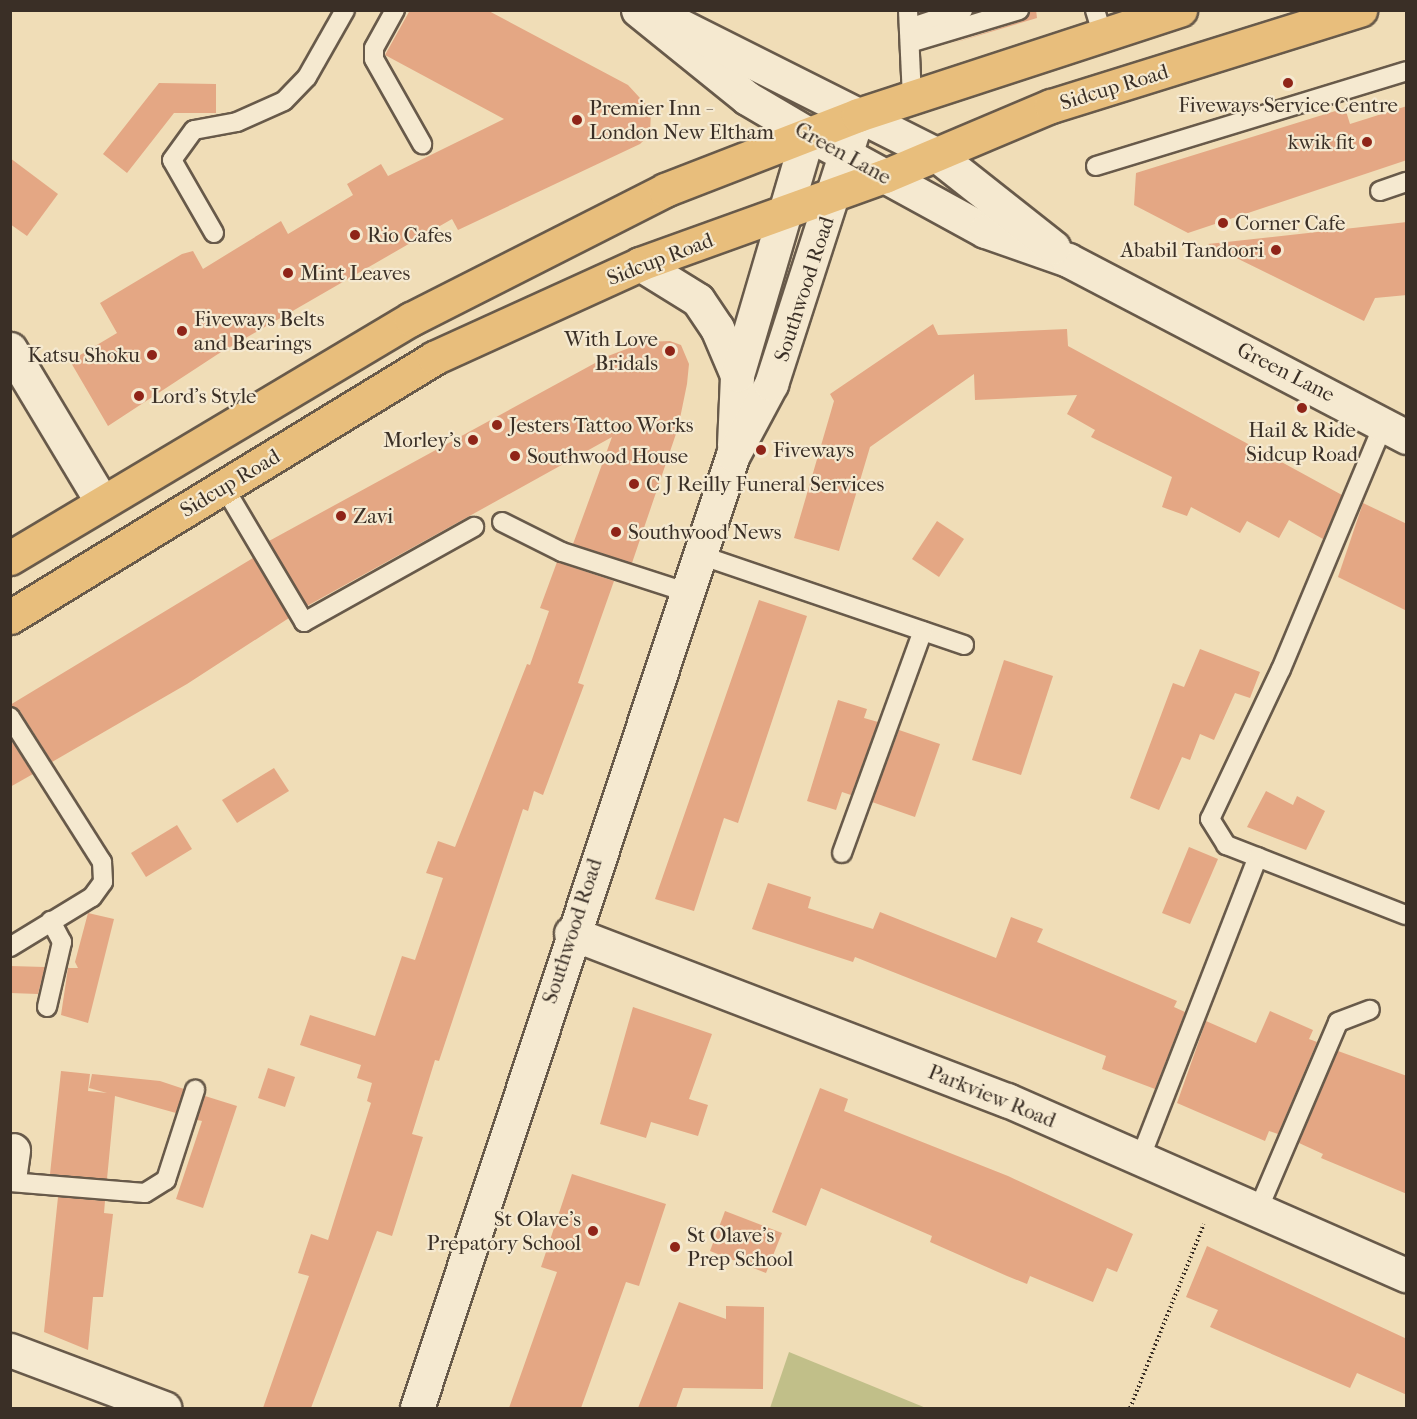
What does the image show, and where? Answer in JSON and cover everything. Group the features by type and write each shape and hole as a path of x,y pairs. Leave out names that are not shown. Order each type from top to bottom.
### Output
{"highway":[{"path":"10,558 102,502 159,473 411,319 665,190 1098,22 1180,10"},
{"name":"Sidcup Road","path":"10,617 434,358 640,264 885,176 934,153 1051,106 1360,10"}],"street":[{"name":"Green Lane","path":"638,10 747,98 808,134 985,231 1068,260 1395,430"},
{"name":"Green Lane","path":"647,10 737,51 934,153 1068,260"},
{"name":"Southwood Road","path":"417,1408 571,933 686,592 733,455 771,384 835,194 858,115"},
{"name":"Southwood Road","path":"733,455 737,375 808,134"},
{"name":"Southwood Road","path":"640,264 698,300 717,327 737,375"},
{"path":"10,349 76,453 102,502"},
{"name":"Parkview Road","path":"571,933 1007,1100 1407,1275"},
{"path":"10,1350 164,1408"}],"lane":[{"path":"214,233 172,160 194,130 237,122 284,101 308,77 345,10"},
{"path":"395,10 374,48 374,59 422,144"},
{"path":"909,21 963,10"},
{"path":"909,21 1015,11"},
{"path":"909,21 912,96"},
{"path":"1096,166 1407,71"},
{"path":"1380,191 1407,182"},
{"path":"1395,430 1210,819 1226,844 1407,915"},
{"path":"224,487 304,622 474,527"},
{"path":"502,522 562,552 686,592"},
{"path":"700,555 964,645"},
{"path":"842,853 923,631"},
{"path":"10,717 102,862 103,882 92,897 10,947"},
{"path":"1140,1159 1258,857"},
{"path":"47,1007 62,942 51,921"},
{"path":"1258,1210 1338,1022 1370,1010"},
{"path":"10,1182 145,1193 166,1180 195,1090"}],"path":[{"path":"1130,1408 1217,1193"}],"shaded area":[{"path":"789,1352 926,1408 770,1408"}],"building":[{"path":"410,10 487,10 628,85 651,110 650,134 640,144 458,230 452,219 218,354 108,426 70,361 117,333 100,303 182,254 193,251 203,269 281,221 288,234 353,195 347,184 381,164 388,176 504,119 385,55"},
{"path":"1030,10 1036,10 1037,18 950,44 1022,21"},
{"path":"159,83 216,84 216,113 174,113 127,173 103,154"},
{"path":"1407,106 1407,160 1188,233 1134,205 1136,173 1345,108 1350,124"},
{"path":"10,158 58,194 27,236 10,224"},
{"path":"1407,222 1407,295 1375,298 1364,321 1208,244"},
{"path":"933,324 938,335 1067,329 1068,346 1342,495 1323,539 1289,520 1279,538 1247,521 1240,533 1191,507 1187,516 1162,507 1172,477 1091,437 1095,430 1067,414 1077,395 975,400 974,374 870,447 839,551 794,538 834,401 830,394"},
{"name":"Southwood House","path":"670,341 681,345 689,364 687,384 678,428 632,563 573,544 612,437 307,606 269,541 608,356 645,342"},
{"path":"1363,503 1407,524 1407,611 1338,577"},
{"path":"937,521 964,539 939,577 912,559"},
{"path":"253,558 289,618 187,684 52,762 20,711 10,705"},
{"path":"557,562 614,581 578,683 584,685 543,795 534,791 528,811 523,809 439,1061 435,1060 412,1134 423,1137 392,1236 377,1231 311,1408 263,1408 309,1276 298,1273 311,1234 328,1240 371,1103 367,1101 372,1083 357,1078 361,1065 300,1045 310,1015 375,1036 402,956 415,960 443,878 426,873 438,841 455,847 527,664 530,665 549,611 540,608"},
{"path":"759,600 807,616 738,823 724,818 694,911 655,899"},
{"path":"1200,649 1260,672 1250,698 1235,693 1214,740 1200,734 1190,760 1182,757 1159,810 1130,798 1173,683 1184,687"},
{"path":"1004,660 1053,676 1021,775 972,760"},
{"path":"838,700 867,709 864,718 878,722 851,795 842,792 836,810 807,801"},
{"path":"899,730 940,744 915,817 872,802"},
{"path":"10,739 33,774 10,787"},
{"path":"274,768 289,791 237,823 222,800"},
{"path":"1266,791 1293,805 1297,796 1325,811 1306,850 1247,827"},
{"path":"177,825 192,849 146,877 131,853"},
{"path":"1189,847 1218,859 1190,924 1162,913"},
{"path":"768,883 811,897 808,908 873,929 880,912 996,958 1011,917 1043,929 1037,942 1177,1001 1174,1007 1185,1012 1155,1089 1102,1069 1106,1056 855,957 853,962 752,929"},
{"path":"88,913 114,919 88,1023 61,1015 68,968 78,968 75,962"},
{"path":"10,966 45,967 38,994 10,993"},
{"path":"633,1007 712,1034 689,1099 708,1105 698,1136 651,1122 646,1138 600,1124"},
{"path":"1270,1011 1313,1030 1309,1039 1317,1042 1278,1134 1269,1131 1265,1141 1177,1103 1206,1021 1256,1043"},
{"path":"1338,1051 1407,1076 1407,1194 1321,1158 1323,1154 1299,1143"},
{"path":"268,1068 295,1077 285,1107 258,1098"},
{"path":"61,1071 90,1074 88,1091 107,1093 89,1088 92,1074 160,1081 184,1089 176,1113 115,1096 107,1179 50,1174"},
{"path":"820,1088 848,1099 844,1111 1008,1176 1133,1234 1117,1272 1107,1268 1093,1302 1030,1276 1027,1284 1007,1276 930,1242 932,1236 821,1188 806,1226 772,1212"},
{"path":"205,1096 237,1106 203,1208 176,1199 202,1121 197,1120"},
{"path":"572,1174 666,1204 639,1286 626,1282 581,1408 509,1408 557,1272 541,1267"},
{"path":"58,1197 105,1201 104,1213 113,1214 103,1297 93,1297 88,1350 44,1332"},
{"path":"725,1211 782,1233 766,1273 710,1251"},
{"path":"1207,1246 1407,1339 1407,1395 1357,1373 1350,1388 1210,1327 1218,1310 1186,1297"},
{"path":"679,1302 726,1319 726,1306 764,1307 763,1389 683,1388 676,1408 638,1408"}],"place":[{"name":"Fiveways Service Centre","path":"1288,83"},
{"name":"Premier Inn - London New Eltham","path":"577,120"},
{"name":"kwik fit","path":"1367,142"},
{"name":"Corner Cafe","path":"1223,223"},
{"name":"Rio Cafes","path":"355,235"},
{"name":"Ababil Tandoori","path":"1276,250"},
{"name":"Mint Leaves","path":"288,273"},
{"name":"Fiveways Belts and Bearings","path":"182,331"},
{"name":"With Love Bridals","path":"670,351"},
{"name":"Katsu Shoku","path":"152,355"},
{"name":"Lord's Style","path":"139,396"},
{"name":"Hail & Ride Sidcup Road","path":"1302,408"},
{"name":"Jesters Tattoo Works","path":"497,425"},
{"name":"Morley's","path":"473,440"},
{"name":"Fiveways","path":"761,450"},
{"name":"Southwood House","path":"515,456"},
{"name":"C J Reilly Funeral Services","path":"634,484"},
{"name":"Zavi","path":"341,516"},
{"name":"Southwood News","path":"616,532"},
{"name":"St Olave's Prepatory School","path":"593,1231"},
{"name":"St Olave's Prep School","path":"675,1247"}]}
